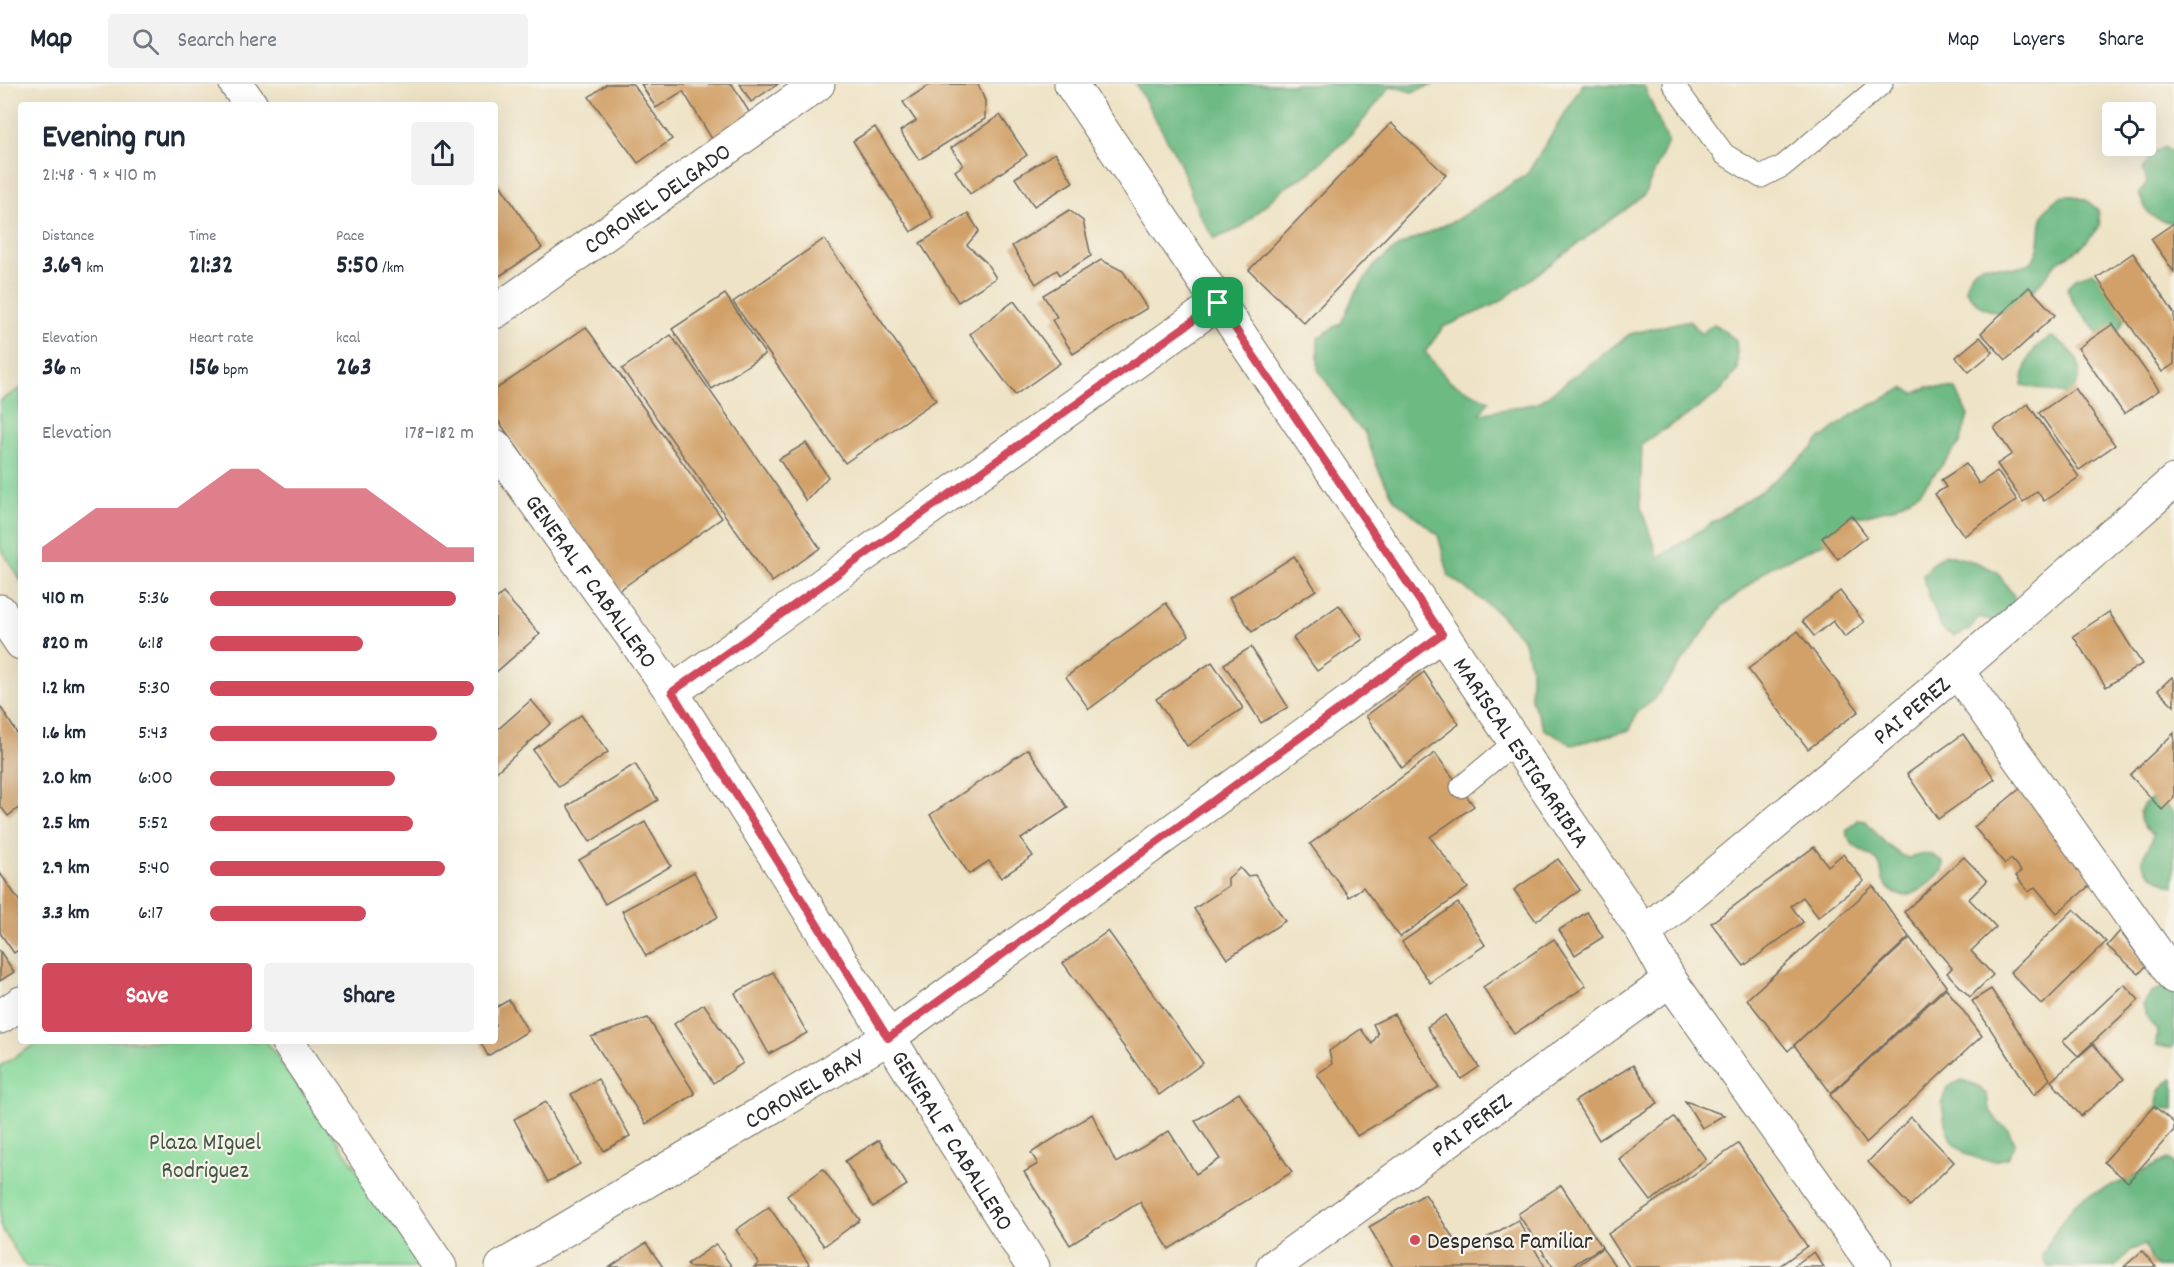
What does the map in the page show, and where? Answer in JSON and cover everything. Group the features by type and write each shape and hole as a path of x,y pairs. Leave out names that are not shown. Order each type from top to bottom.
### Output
{"street":[{"path":"236,84 249,102"},
{"name":"CORONEL DELGADO","path":"498,310 818,84"},
{"name":"MARISCAL ESTIGARRIBIA","path":"1071,84 1644,933 1671,980 1875,1267"},
{"path":"672,692 1218,303"},
{"name":"GENERAL F CABALLERO","path":"498,450 672,692 1033,1267"},
{"name":"PAI PEREZ","path":"1644,933 1957,671 2174,482"},
{"path":"0,612 18,639"},
{"name":"CORONEL BRAY","path":"502,1267 888,1038 1442,634"},
{"path":"1957,671 2174,977"},
{"name":"PAI PEREZ","path":"1273,1267 1671,980"},
{"path":"0,1017 18,1006"},
{"path":"289,1044 440,1267"}],"lane":[{"path":"1673,84 1724,154 1761,177 1783,166 1882,84"},
{"path":"1461,787 1515,742"}],"green space":[{"path":"1136,84 1435,84 1412,92 1391,86 1352,134 1310,173 1284,188 1240,228 1214,239 1199,214 1179,161"},
{"path":"1583,84 1644,86 1668,142 1644,195 1498,303 1443,327 1425,352 1450,382 1489,401 1480,414 1538,403 1630,334 1689,320 1701,334 1714,324 1736,340 1738,369 1719,393 1642,443 1640,504 1658,558 1761,491 1812,449 1818,441 1852,415 1904,388 1914,394 1928,387 1956,389 1968,416 1960,443 1920,492 1893,508 1864,516 1850,516 1827,542 1769,568 1722,607 1653,701 1637,712 1630,730 1572,745 1544,729 1531,699 1531,668 1523,639 1495,610 1449,576 1438,535 1394,499 1379,471 1364,431 1353,422 1318,369 1318,338 1341,323 1355,293 1375,265 1399,246 1456,220 1527,174"},
{"path":"2164,147 2174,153 2174,223 2151,215 2139,194 2147,182 2143,169 2150,156 2156,156 2156,151"},
{"path":"2073,196 2086,200 2098,210 2100,225 2082,247 2056,263 2028,298 2003,313 1985,309 1973,300 1965,289 1970,275 1977,268 1985,265 2011,268 2021,267 2030,262 2038,249 2042,218 2046,210 2059,197"},
{"path":"2093,272 2118,298 2124,314 2123,323 2107,345 2073,302 2067,289 2076,278"},
{"path":"2052,337 2069,349 2078,362 2079,378 2069,395 2022,385 2030,356 2038,345"},
{"path":"18,390 18,576 0,547 0,401"},
{"path":"1945,554 1975,562 1996,571 2014,596 2015,613 2006,625 1979,617 1969,630 1955,636 1942,630 1923,575"},
{"path":"2151,799 2158,799 2174,813 2174,886 2153,876 2143,862 2153,834 2141,822 2140,811"},
{"path":"1858,820 1866,821 1885,842 1908,858 1923,854 1935,856 1943,863 1943,871 1915,893 1900,895 1893,892 1883,881 1878,862 1854,845 1848,836 1847,830"},
{"path":"2164,987 2174,995 2174,1044 2171,1048 2156,1046 2157,1031 2148,1020 2143,1005 2151,992"},
{"name":"Plaza MIguel Rodriguez","path":"36,1044 268,1044 423,1262 415,1267 26,1267 0,1226 0,1066"},
{"path":"2174,1079 2174,1109 2157,1108 2160,1090"},
{"path":"1962,1080 1976,1085 1987,1095 1989,1109 1998,1122 2008,1130 2015,1144 2008,1158 1986,1160 1975,1158 1958,1147 1952,1139 1947,1130 1942,1101 1949,1086"},
{"path":"2168,1159 2174,1164 2174,1267 2157,1267 2145,1245 2131,1250 2115,1267 2048,1267 2042,1256 2073,1205 2086,1196"}],"building":[{"path":"607,84 633,84 672,139 638,163 589,97"},
{"path":"641,84 732,84 754,120 715,144 683,91 656,108"},
{"path":"740,84 778,84 751,102"},
{"path":"931,84 978,84 985,101 985,119 919,160 900,131 916,121 903,102"},
{"path":"1000,115 1027,155 970,194 955,171 963,165 951,148"},
{"path":"1391,123 1446,175 1304,323 1249,270"},
{"path":"875,127 933,218 911,232 853,141"},
{"path":"1055,153 1073,182 1034,206 1015,178"},
{"path":"498,182 542,248 498,277"},
{"path":"1069,210 1083,221 1091,256 1060,275 1057,270 1036,284 1012,246"},
{"path":"968,213 979,231 967,245 986,262 996,278 958,302 920,243"},
{"path":"2174,223 2174,272 2151,239"},
{"path":"824,239 936,400 845,463 733,302"},
{"path":"2133,253 2174,313 2174,364 2162,372 2097,278"},
{"path":"1101,260 1123,271 1147,308 1073,354 1052,320 1057,317 1043,295"},
{"path":"2029,287 2055,315 2006,360 1981,333"},
{"path":"725,294 765,354 712,389 672,329"},
{"path":"1014,301 1060,363 1015,395 970,334"},
{"path":"2113,324 2159,390 2124,414 2078,348"},
{"path":"586,327 722,518 618,591 498,420 498,388"},
{"path":"671,335 820,548 772,582 622,369"},
{"path":"1980,337 1993,352 1969,372 1956,357"},
{"path":"2075,388 2115,445 2079,470 2039,413"},
{"path":"2028,404 2079,477 2044,501 2037,491 2023,502 1997,464 2012,454 1994,428"},
{"path":"806,443 828,477 806,501 779,459"},
{"path":"1966,464 1979,484 1997,471 2017,500 1964,536 1935,494 1946,487 1941,480"},
{"path":"1851,515 1867,536 1838,559 1822,538"},
{"path":"1294,556 1316,590 1252,632 1229,598"},
{"path":"1840,591 1864,622 1845,637 1833,621 1814,636 1802,621"},
{"path":"503,593 540,634 498,670 498,597"},
{"path":"1166,603 1189,635 1089,709 1066,677"},
{"path":"1339,605 1363,639 1317,671 1293,638"},
{"path":"2109,612 2142,664 2106,687 2073,636"},
{"path":"1798,631 1859,711 1808,749 1748,669"},
{"path":"1251,647 1288,707 1261,723 1224,664"},
{"path":"1212,662 1243,708 1187,746 1156,699"},
{"path":"1424,672 1459,724 1402,768 1366,716"},
{"path":"2172,677 2174,680 2174,706 2158,690"},
{"path":"531,700 551,723 498,770 498,729"},
{"path":"0,706 18,735 18,808 8,816 0,806"},
{"path":"581,715 608,752 559,787 533,750"},
{"path":"2174,733 2174,798 2162,810 2130,775"},
{"path":"1963,734 1995,779 1938,819 1907,774"},
{"path":"1028,749 1068,808 1021,839 1033,856 1001,878 989,861 969,874 930,815"},
{"path":"1435,753 1474,806 1430,837 1468,888 1400,937 1363,887 1349,897 1310,844"},
{"path":"635,764 658,800 590,842 567,806"},
{"path":"2023,786 2100,877 2057,913 2035,887 2029,892 2016,876 2021,871 2011,859 2005,864 1974,827"},
{"path":"645,822 671,866 605,904 579,860"},
{"path":"1814,847 1828,866 1843,854 1864,881 1818,917 1803,897 1791,906 1803,922 1744,966 1711,923"},
{"path":"1964,857 1987,881 1969,899 1996,927 1971,951 1993,975 1970,997 1947,973 1952,968 1904,912"},
{"path":"1558,859 1580,890 1536,921 1514,890"},
{"path":"1240,868 1247,876 1255,875 1285,921 1227,959 1194,909 1228,886 1228,878"},
{"path":"694,872 718,917 646,956 622,911"},
{"path":"0,873 18,899 18,950 14,953 0,933"},
{"path":"1873,886 1909,937 1788,1051 1747,999"},
{"path":"1458,903 1485,945 1430,983 1402,942"},
{"path":"2074,909 2106,942 2042,1005 2010,972"},
{"path":"1587,912 1603,937 1575,955 1559,930"},
{"path":"1108,931 1203,1063 1159,1095 1063,963"},
{"path":"2120,931 2146,966 2139,974 2107,946"},
{"path":"1910,938 1946,986 1831,1093 1794,1045"},
{"path":"1554,939 1586,986 1514,1034 1483,987"},
{"path":"0,951 14,972 0,981"},
{"path":"773,972 807,1033 769,1054 735,993"},
{"path":"2124,984 2139,1000 2078,1056 2063,1041"},
{"path":"1946,988 1982,1036 1866,1143 1830,1095"},
{"path":"1991,989 2050,1079 2034,1095 1972,1001"},
{"path":"509,1000 528,1031 488,1056 482,1044 498,1044 498,1006"},
{"path":"704,1004 743,1063 713,1083 674,1024"},
{"path":"1394,1014 1439,1087 1357,1136 1317,1074 1332,1064 1329,1051 1361,1029 1372,1044 1378,1034 1373,1024"},
{"path":"1445,1015 1479,1067 1461,1079 1427,1027"},
{"path":"648,1018 695,1094 646,1124 591,1037"},
{"path":"2093,1044 2124,1079 2081,1116 2051,1081"},
{"path":"1633,1065 1658,1103 1599,1140 1575,1101"},
{"path":"598,1079 630,1136 604,1151 571,1094"},
{"path":"1239,1093 1292,1172 1169,1249 1140,1202 1070,1245 1024,1172 1038,1164 1031,1153 1092,1114 1116,1163 1169,1131 1196,1174 1220,1159 1195,1121"},
{"path":"1685,1101 1724,1115 1702,1128"},
{"path":"546,1102 580,1164 548,1182 514,1119"},
{"path":"2154,1106 2174,1123 2174,1130 2128,1182 2104,1162"},
{"path":"1674,1117 1706,1159 1651,1201 1619,1159"},
{"path":"1911,1117 1954,1162 1910,1206 1868,1162"},
{"path":"879,1140 907,1185 873,1207 845,1161"},
{"path":"1738,1144 1807,1246 1778,1267 1629,1267 1608,1234"},
{"path":"823,1169 860,1220 824,1246 787,1196"},
{"path":"1561,1185 1602,1247 1570,1267 1553,1267 1518,1214"},
{"name":"Despensa Familiar","path":"1425,1194 1462,1252 1518,1220 1545,1267 1393,1267 1369,1227"},
{"path":"769,1207 809,1264 805,1267 754,1267 759,1263 736,1230"},
{"path":"646,1243 663,1267 610,1267"},
{"path":"716,1244 732,1267 689,1267 687,1264"},
{"path":"1602,1248 1616,1267 1576,1267"},
{"path":"2142,1251 2156,1267 2124,1267"},
{"path":"1814,1252 1824,1267 1792,1267"}],"place":[{"name":"Despensa Familiar","path":"1415,1240"}],"route":[{"path":"1218,303 1442,634 888,1038 672,692 1218,303"}]}
